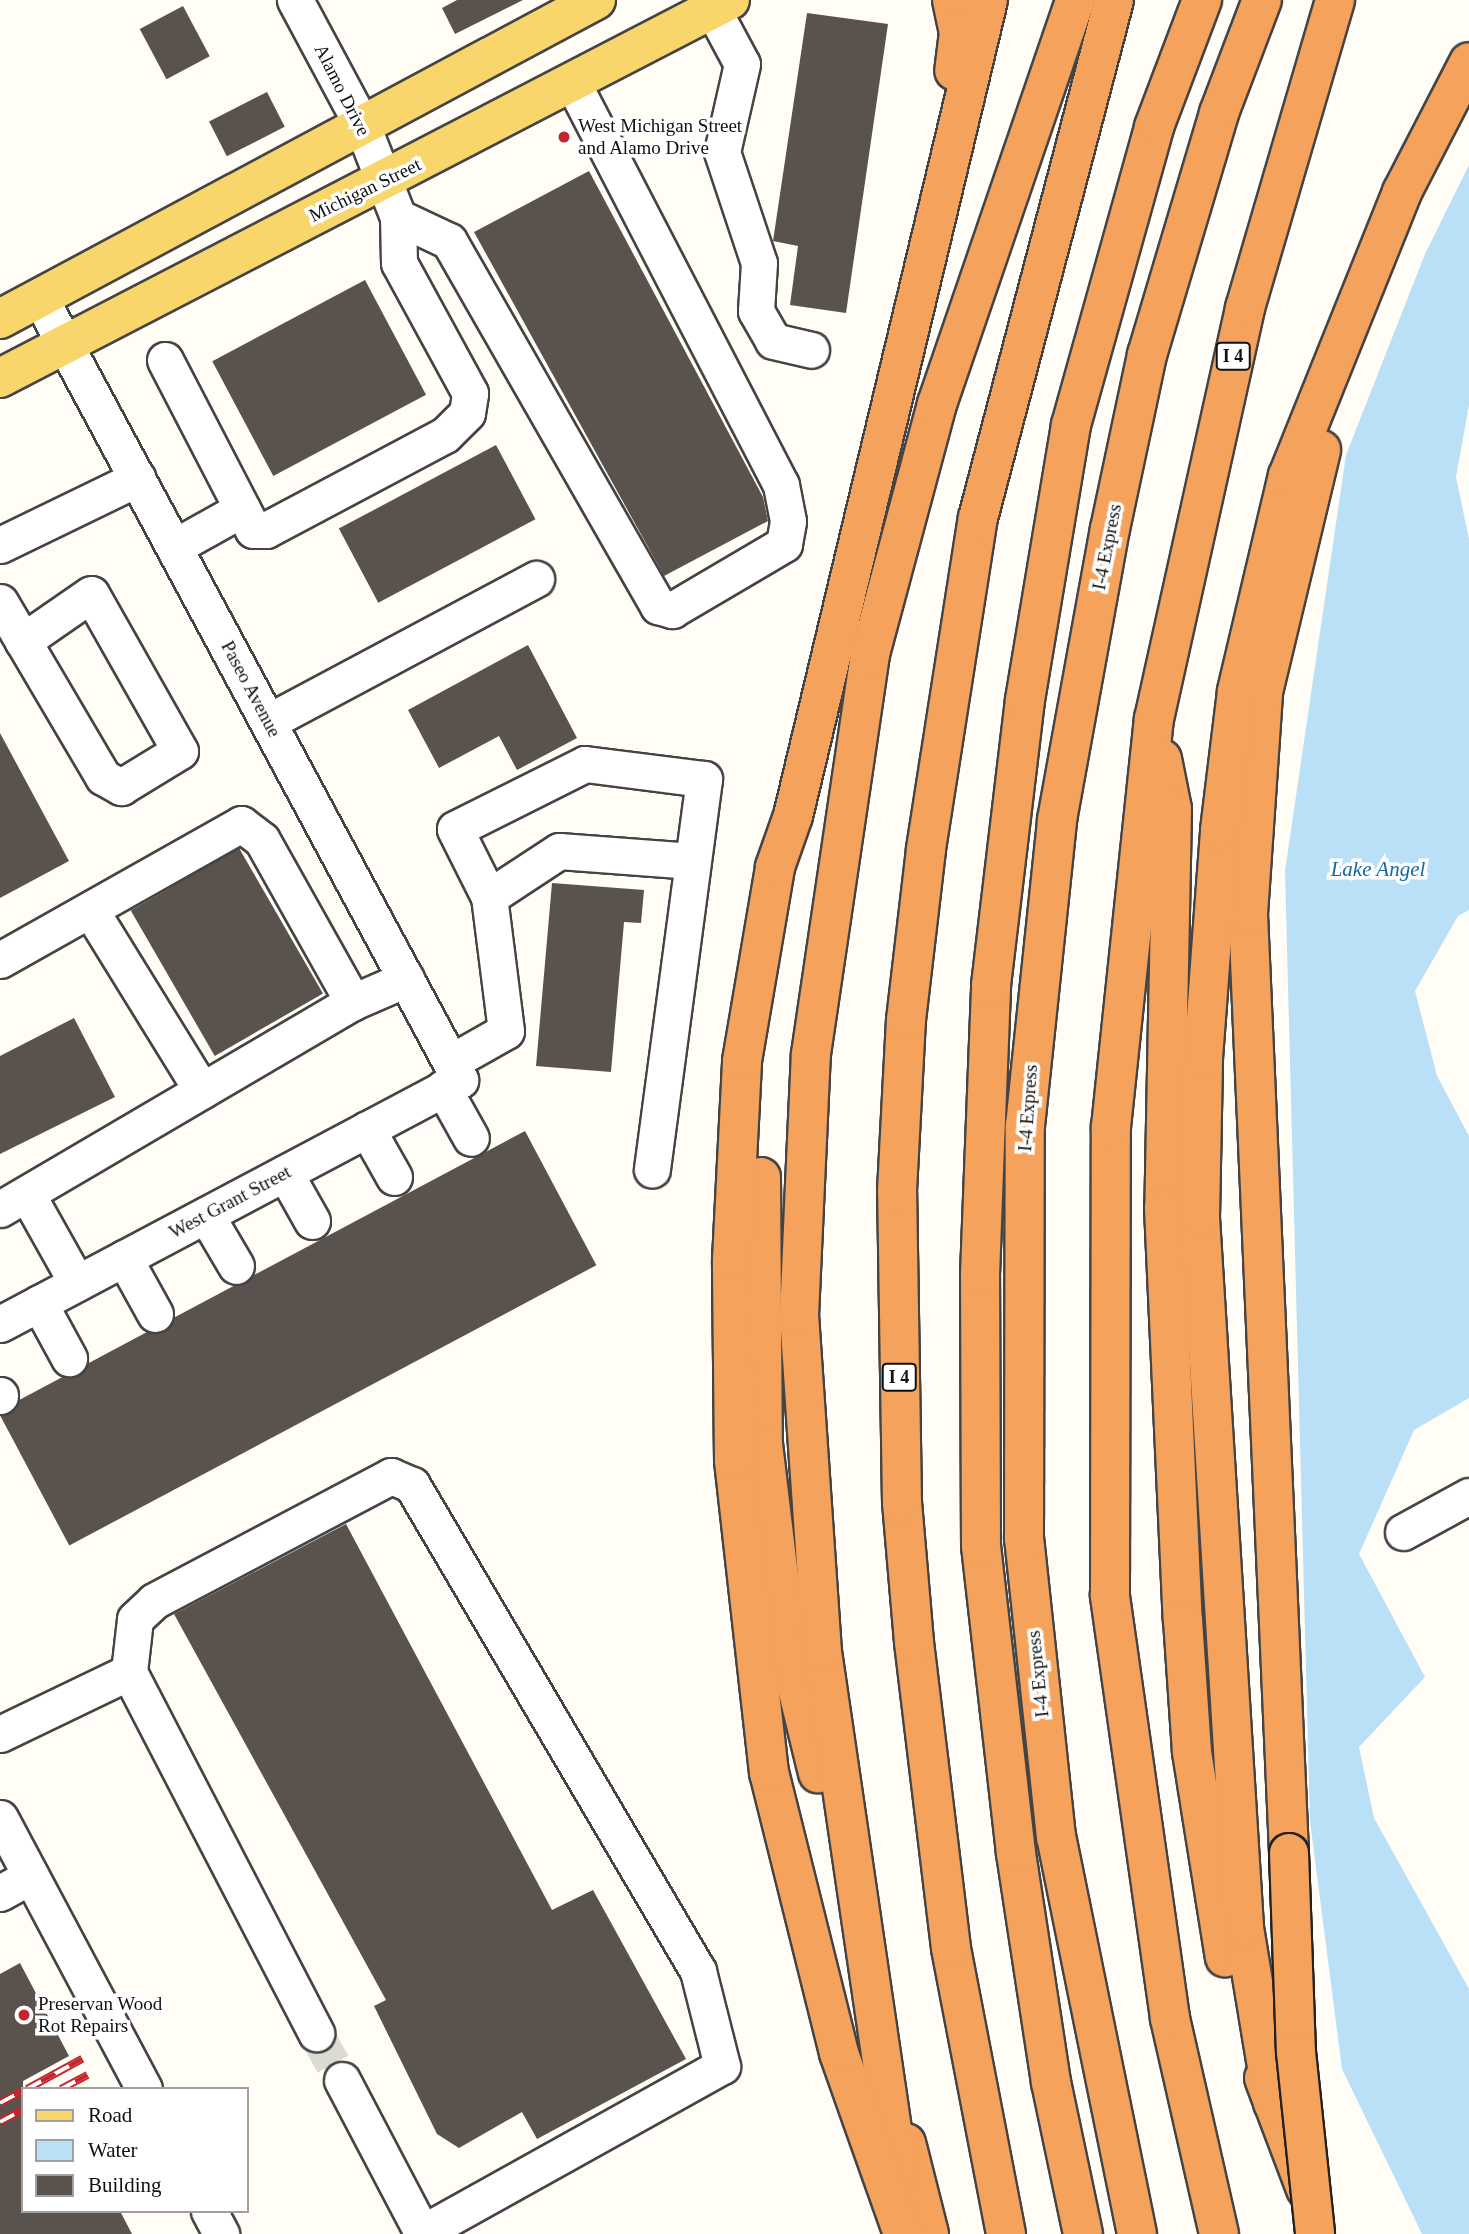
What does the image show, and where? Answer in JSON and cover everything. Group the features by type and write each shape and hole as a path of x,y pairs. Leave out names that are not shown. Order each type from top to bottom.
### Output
{"highway":[{"path":"916,291 956,62 952,0"},
{"path":"905,2234 839,2053 769,1773 733,1460 732,1260 742,1061 775,867 793,816 916,291 971,83 988,0"},
{"path":"971,83 1001,0"},
{"path":"929,2234 887,2070 855,1901 822,1652 799,1316 811,1054 870,654 937,404 1075,0"},
{"name":"I 4","path":"1006,2234 951,1948 915,1655 902,1503 897,1191 906,1020 926,849 978,518 1114,0"},
{"name":"I-4 Express","path":"1083,2234 1051,2082 1016,1853 982,1546 980,1275 991,985 1025,700 1071,425 1154,127 1202,0"},
{"name":"I-4 Express","path":"1137,2234 1056,1837 1026,1566 1025,1126 1057,820 1115,502 1147,355 1219,113 1262,0"},
{"name":"I 4","path":"1219,2234 1170,2018 1110,1595 1111,1126 1154,719 1226,382 1335,0"},
{"path":"1273,2103 1244,1927 1229,1726 1200,1218 1203,1058 1220,830 1237,691 1261,571 1288,476 1361,301 1402,192 1469,62"},
{"path":"1315,2234 1296,2052 1248,914 1263,692 1361,301"},
{"path":"1154,719 1172,809 1164,1208 1192,1752 1227,1969 1273,2103 1328,2234"},
{"path":"793,816 761,1105 763,1444 796,1692 855,1901"},
{"path":"887,2070 905,2234"}],"main road":[{"path":"0,319 41,300 596,0"},
{"name":"Michigan Street","path":"0,378 69,346 279,231 385,182 722,5"}],"street":[{"name":"Alamo Drive","path":"242,509 253,530 267,530 445,435 467,413 470,393 399,263 398,217 385,182 362,125 295,0"},
{"path":"722,5 742,64 722,152 759,263 756,311 773,341 811,351"},
{"path":"398,217 449,241 658,606 672,610 784,544 788,521 781,485 573,83"},
{"name":"Paseo Avenue","path":"41,300 69,346 406,979 451,1077 471,1138"},
{"path":"165,359 242,509 174,547"},
{"path":"0,545 138,478"},
{"path":"268,722 536,579"},
{"path":"0,602 103,777 121,787 180,751 91,594 23,641"},
{"path":"652,1170 704,779 585,764 455,829 489,897 559,850 693,861"},
{"path":"0,960 242,824 262,840 353,1002"},
{"name":"West Grant Street","path":"0,1324 367,1129 451,1077 506,1031 489,897"},
{"path":"91,911 202,1091"},
{"path":"77,1283 13,1201 353,1002 406,979"},
{"path":"367,1129 394,1177"},
{"path":"285,1173 313,1221"},
{"path":"206,1215 236,1266"},
{"path":"124,1258 155,1314"},
{"path":"39,1303 69,1358"},
{"path":"316,2034 130,1672 135,1619 154,1601 391,1475 412,1485 698,1971 722,2066 422,2234 342,2080"},
{"path":"1403,1532 1469,1496"},
{"path":"0,1734 130,1672"},
{"path":"0,1818 143,2087"},
{"path":"0,1893 31,1876"},
{"path":"210,2213 221,2234"}],"water":[{"name":"Lake Angel","path":"1469,165 1469,405 1456,477 1469,539 1469,910 1458,916 1415,991 1437,1076 1469,1136 1469,1398 1414,1430 1359,1554 1425,1677 1359,1747 1374,1818 1469,1989 1469,2234 1422,2234 1342,2069 1310,1821 1285,871 1346,455 1425,254"}],"building":[{"path":"457,0 523,0 455,34 442,8"},
{"path":"183,6 210,56 166,79 140,29"},
{"path":"807,13 888,24 846,313 790,305 798,246 773,241"},
{"path":"267,92 285,127 227,156 209,122"},
{"path":"589,171 763,497 768,521 664,576 474,232"},
{"path":"365,280 426,395 273,476 212,361"},
{"path":"496,445 535,519 378,603 339,529"},
{"path":"528,645 577,738 517,770 499,736 439,768 408,710"},
{"path":"0,733 69,861 0,898"},
{"path":"239,848 323,993 215,1056 131,910"},
{"path":"552,883 644,890 641,923 624,922 611,1072 536,1066"},
{"path":"74,1018 115,1097 0,1154 0,1056"},
{"path":"525,1131 596,1265 69,1545 0,1415 0,1410"},
{"path":"346,1524 552,1910 593,1890 686,2059 537,2139 522,2112 459,2148 437,2134 374,2006 386,2000 174,1614"},
{"path":"20,1963 69,2056 23,2081 21,2087 21,2213 121,2213 132,2234 0,2234 0,1974"}],"tunnel":[{"path":"316,2033 342,2080"}],"railway":[{"path":"31,2087 82,2059"},
{"path":"65,2087 87,2075"},
{"path":"0,2103 21,2092"},
{"path":"0,2122 21,2111"}],"place":[{"name":"West Michigan Street and Alamo Drive","path":"564,137"},
{"name":"Preservan Wood Rot Repairs","path":"24,2015"}]}
